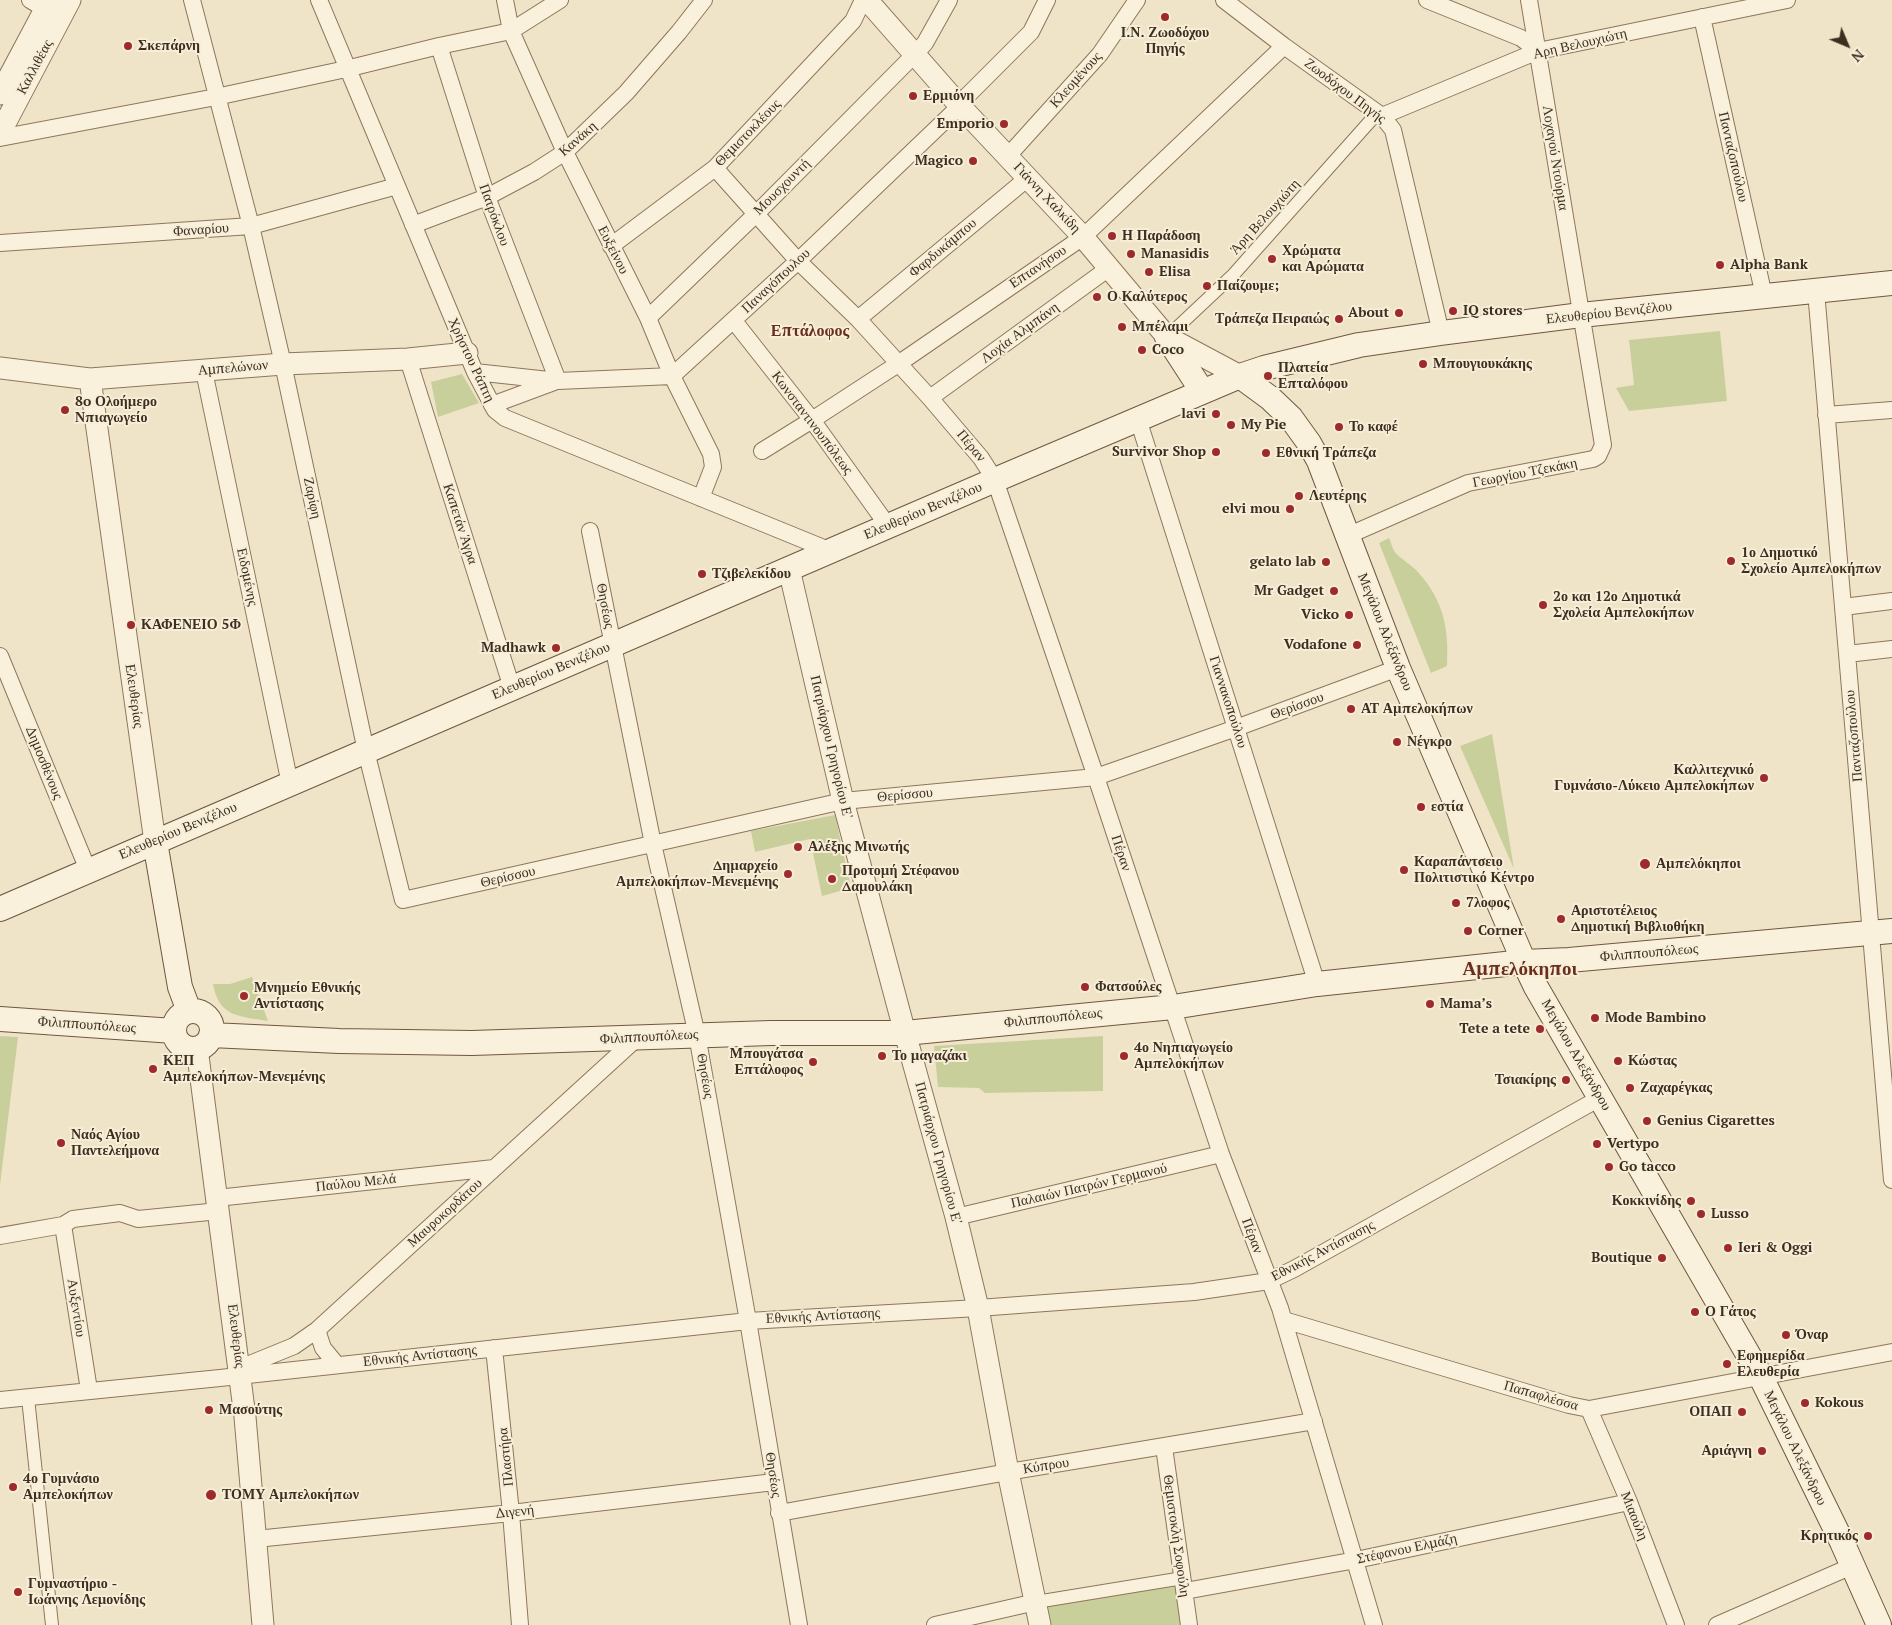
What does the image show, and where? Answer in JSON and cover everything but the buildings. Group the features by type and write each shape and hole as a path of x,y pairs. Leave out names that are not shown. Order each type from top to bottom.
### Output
{"main road":[{"name":"Ελευθερίου Βενιζέλου","path":"0,910 88,870 1202,391 1264,368 1359,345 1441,333 1581,315 1892,283"},
{"path":"1167,337 1202,391"},
{"name":"Μεγάλου Αλεξάνδρου","path":"1240,376 1256,386 1280,407 1309,443 1326,478 1398,668 1536,987 1760,1376 1879,1625"},
{"name":"Ελευθερίας","path":"155,842 180,987 190,1012"},
{"name":"Φιλιππουπόλεως","path":"204,1042 472,1043 772,1032 904,1033 1173,1007 1317,984 1524,962 1570,960 1881,932"},
{"path":"190,1012 200,1013 208,1020 212,1030 204,1042 192,1049 182,1045 175,1036 174,1031 176,1021 180,1016 190,1012"},
{"name":"Φιλιππουπόλεως","path":"0,1019 174,1031"}],"street":[{"name":"Καλλιθέας","path":"0,133 70,0"},
{"name":"Ζαρίφη","path":"192,0 251,226 283,364 366,751 403,900"},
{"name":"Χρήστου Ράπτη","path":"319,0 471,362 497,413 505,418 831,551"},
{"name":"Ευξείνου","path":"505,0 511,31 565,152 648,318 672,376 713,458 713,467 700,498"},
{"path":"0,138 216,97 511,31 560,0"},
{"name":"Κανάκη","path":"413,225 487,197 534,172 565,152 597,123 631,86 704,0"},
{"name":"Θεμιστοκλέους","path":"611,246 715,168 854,21 863,0"},
{"name":"Γιάννη Χαλκίδη","path":"867,0 959,105 1029,177 1083,237 1167,337 1240,376"},
{"name":"Μουσχουντή","path":"648,318 756,214 915,54 925,43 949,0"},
{"name":"Παναγόπουλου","path":"672,376 798,262 959,105 1031,32 1047,0"},
{"name":"Κλεομένους","path":"1008,156 1100,54 1137,0"},
{"name":"Ζωοδόχου Πηγής","path":"1224,0 1284,46 1382,116 1393,130 1441,333"},
{"path":"1427,0 1521,38 1538,51"},
{"name":"Λοχαγού Ντούρμα","path":"1529,0 1581,315"},
{"name":"Αρη Βελουχιώτη","path":"1382,116 1538,51 1702,18 1763,2 1787,0"},
{"name":"Καλλιθέας","path":"0,94 42,3"},
{"name":"Πανταζοπούλου","path":"1702,18 1764,296"},
{"name":"Πατρόκλου","path":"439,46 487,197 558,380"},
{"name":"Επτανήσου","path":"762,451 898,364 1083,237 1284,46"},
{"name":"Άρη Βελουχιώτη","path":"1167,337 1234,274 1372,119 1382,116"},
{"name":"Πέραν","path":"715,168 798,262 858,319 930,398 982,458 995,480 1221,1154 1284,1320 1374,1625"},
{"name":"Φαρδυκάμπου","path":"858,319 1029,177"},
{"name":"Φαναρίου","path":"0,243 251,226 397,186"},
{"name":"Λοχία Αλμπάνη","path":"930,398 1109,268"},
{"name":"Πανταζοπούλου","path":"1816,291 1842,607 1881,932 1892,1180"},
{"name":"Γεωργίου Τζεκάκη","path":"1347,536 1468,483 1587,461 1598,456 1603,445 1603,439 1581,315"},
{"name":"Κωνσταντινουπόλεως","path":"734,321 812,420 888,526"},
{"name":"Αμπελώνων","path":"0,368 90,379 283,364 408,359 471,362"},
{"name":"Καπετάν Άγρα","path":"408,359 512,688"},
{"path":"471,362 558,380 672,376"},
{"name":"Ειδομένης","path":"204,371 290,784"},
{"name":"Ελευθερίας","path":"90,379 155,842"},
{"path":"492,404 558,380"},
{"path":"1826,415 1892,410"},
{"name":"Γιαννακοπούλου","path":"1138,419 1317,984"},
{"name":"Θησέως","path":"590,530 653,844 697,1035 748,1321 798,1625"},
{"name":"Πατριάρχου Γρηγορίου Ε'","path":"789,569 843,801 904,1033 956,1217 978,1308 1008,1472 1040,1625"},
{"path":"1842,607 1892,601"},
{"path":"1847,654 1892,649"},
{"name":"Δημοσθένους","path":"0,656 88,870"},
{"name":"Θερίσσου","path":"403,900 843,801 1096,777 1398,668"},
{"name":"Μαυροκορδάτου","path":"240,1372 294,1346 317,1330 637,1038"},
{"name":"Ελευθερίας","path":"204,1042 218,1204 240,1372 263,1625"},
{"name":"Εθνικής Αντίστασης","path":"0,1400 240,1372 336,1365 748,1321 978,1308 1194,1292 1269,1281 1600,1098"},
{"name":"Παλαιών Πατρών Γερμανού","path":"956,1217 1221,1154"},
{"name":"Παύλου Μελά","path":"0,1236 63,1225 73,1219 120,1213 138,1219 218,1204 494,1168"},
{"name":"Αυξεντίου","path":"63,1225 89,1390"},
{"name":"Παπαφλέσσα","path":"1284,1320 1569,1405 1589,1409 1892,1352"},
{"path":"317,1330 323,1348 336,1365"},
{"name":"Πλαστήρα","path":"494,1348 511,1513 520,1625"},
{"path":"28,1398 52,1625"},
{"name":"Μιαούλη","path":"1589,1409 1629,1502 1676,1625"},
{"name":"Κύπρου","path":"779,1513 1008,1472 1314,1421"},
{"name":"Θεμιστοκλή Σοφούλη","path":"1164,1447 1189,1625"},
{"name":"Διγενή","path":"256,1539 511,1513 774,1482"},
{"name":"Στέφανου Ελμάζη","path":"942,1624 1036,1602 1356,1560 1629,1502"},
{"path":"1717,1625 1852,1566"}],"green space":[{"path":"1720,331 1727,401 1629,411 1616,388 1634,385 1629,340"},
{"path":"462,374 479,403 438,417 431,382"},
{"path":"1389,538 1396,554 1416,570 1427,583 1443,616 1447,640 1447,666 1431,673 1379,543"},
{"path":"1492,734 1514,869 1460,746"},
{"path":"835,815 851,888 822,896 810,839 755,852 751,831"},
{"path":"252,977 268,1021 232,1013 220,1003 216,995 213,984 230,984"},
{"path":"0,1036 18,1037 0,1185"},
{"path":"1103,1036 1103,1091 985,1093 979,1088 938,1087 934,1046"},
{"path":"1174,1582 1182,1625 1051,1625 1047,1606"}],"place":[{"name":"Ι.Ν. Ζωοδόχου Πηγής","path":"1165,17"},
{"name":"Σκεπάρνη","path":"128,46"},
{"name":"Ερμιόνη","path":"913,96"},
{"name":"Emporio","path":"1004,124"},
{"name":"Magico","path":"973,161"},
{"name":"Η Παράδοση","path":"1112,236"},
{"name":"Manasidis","path":"1131,254"},
{"name":"Χρώματα και Αρώματα","path":"1272,259"},
{"name":"Alpha Bank","path":"1720,265"},
{"name":"Elisa","path":"1149,272"},
{"name":"Παίζουμε;","path":"1207,286"},
{"name":"Ο Καλύτερος","path":"1097,297"},
{"name":"IQ stores","path":"1453,311"},
{"name":"About","path":"1399,313"},
{"name":"Τράπεζα Πειραιώς","path":"1339,319"},
{"name":"Μπέλαμι","path":"1122,327"},
{"name":"Coco","path":"1142,350"},
{"name":"Μπουγιουκάκης","path":"1423,364"},
{"name":"Πλατεία Επταλόφου","path":"1268,376"},
{"name":"8o Ολοήμερο Νπιαγωγείο","path":"65,410"},
{"name":"lavi","path":"1216,414"},
{"name":"My Pie","path":"1231,425"},
{"name":"Το καφέ","path":"1339,427"},
{"name":"Survivor Shop","path":"1216,452"},
{"name":"Εθνική Τράπεζα","path":"1266,453"},
{"name":"Λευτέρης","path":"1299,496"},
{"name":"elvi mou","path":"1290,509"},
{"name":"1ο Δημοτικό Σχολείο Αμπελοκήπων","path":"1731,561"},
{"name":"gelato lab","path":"1326,562"},
{"name":"Τζιβελεκίδου","path":"702,574"},
{"name":"Mr Gadget","path":"1334,591"},
{"name":"2ο και 12ο Δημοτικά Σχολεία Αμπελοκήπων","path":"1543,605"},
{"name":"Vicko","path":"1349,615"},
{"name":"ΚΑΦΕΝΕΙΟ 5Φ","path":"131,625"},
{"name":"Vodafone","path":"1357,645"},
{"name":"Madhawk","path":"556,648"},
{"name":"ΑΤ Αμπελοκήπων","path":"1351,709"},
{"name":"Νέγκρο","path":"1397,742"},
{"name":"Καλλιτεχνικό Γυμνάσιο-Λύκειο Αμπελοκήπων","path":"1764,778"},
{"name":"εστία","path":"1421,807"},
{"name":"Αλέξης Μινωτής","path":"798,847"},
{"name":"Αμπελόκηποι","path":"1645,864"},
{"name":"Καραπάντσειο Πολιτιστικό Κέντρο","path":"1404,870"},
{"name":"Δημαρχείο Αμπελοκήπων-Μενεμένης","path":"788,874"},
{"name":"Προτομή Στέφανου Δαμουλάκη","path":"832,879"},
{"name":"7λοφος","path":"1456,903"},
{"name":"Αριστοτέλειος Δημοτική Βιβλιοθήκη","path":"1561,919"},
{"name":"Corner","path":"1468,931"},
{"name":"Φατσούλες","path":"1085,987"},
{"name":"Μνημείο Εθνικής Αντίστασης","path":"244,996"},
{"name":"Mama’s","path":"1430,1004"},
{"name":"Mode Bambino","path":"1595,1018"},
{"name":"Tete a tete","path":"1540,1029"},
{"name":"Το μαγαζάκι","path":"882,1056"},
{"name":"4ο Νηπιαγωγείο Αμπελοκήπων","path":"1124,1056"},
{"name":"Κώστας","path":"1618,1061"},
{"name":"Μπουγάτσα Επτάλοφος","path":"813,1062"},
{"name":"ΚΕΠ Αμπελοκήπων-Μενεμένης","path":"153,1069"},
{"name":"Τσιακίρης","path":"1566,1080"},
{"name":"Ζαχαρέγκας","path":"1630,1088"},
{"name":"Genius Cigarettes","path":"1647,1121"},
{"name":"Ναός Αγίου Παντελεήμονα","path":"61,1143"},
{"name":"Vertypo","path":"1597,1144"},
{"name":"Go tacco","path":"1609,1167"},
{"name":"Κοκκινίδης","path":"1691,1201"},
{"name":"Lusso","path":"1701,1214"},
{"name":"Ieri & Oggi","path":"1728,1248"},
{"name":"Boutique","path":"1662,1258"},
{"name":"Ο Γάτος","path":"1695,1312"},
{"name":"Όναρ","path":"1786,1335"},
{"name":"Εφημερίδα Ελευθερία","path":"1727,1364"},
{"name":"Kokous","path":"1805,1403"},
{"name":"Μασούτης","path":"209,1410"},
{"name":"ΟΠΑΠ","path":"1742,1412"},
{"name":"Αριάγνη","path":"1762,1451"},
{"name":"4ο Γυμνάσιο Αμπελοκήπων","path":"13,1487"},
{"name":"ΤΟΜΥ Αμπελοκήπων","path":"211,1495"},
{"name":"Κρητικός","path":"1868,1536"},
{"name":"Γυμναστήριο - Ιωάννης Λεμονίδης","path":"18,1592"}],"district":[{"name":"Επτάλοφος","path":"810,331"},
{"name":"Αμπελόκηποι","path":"1520,970"}]}
